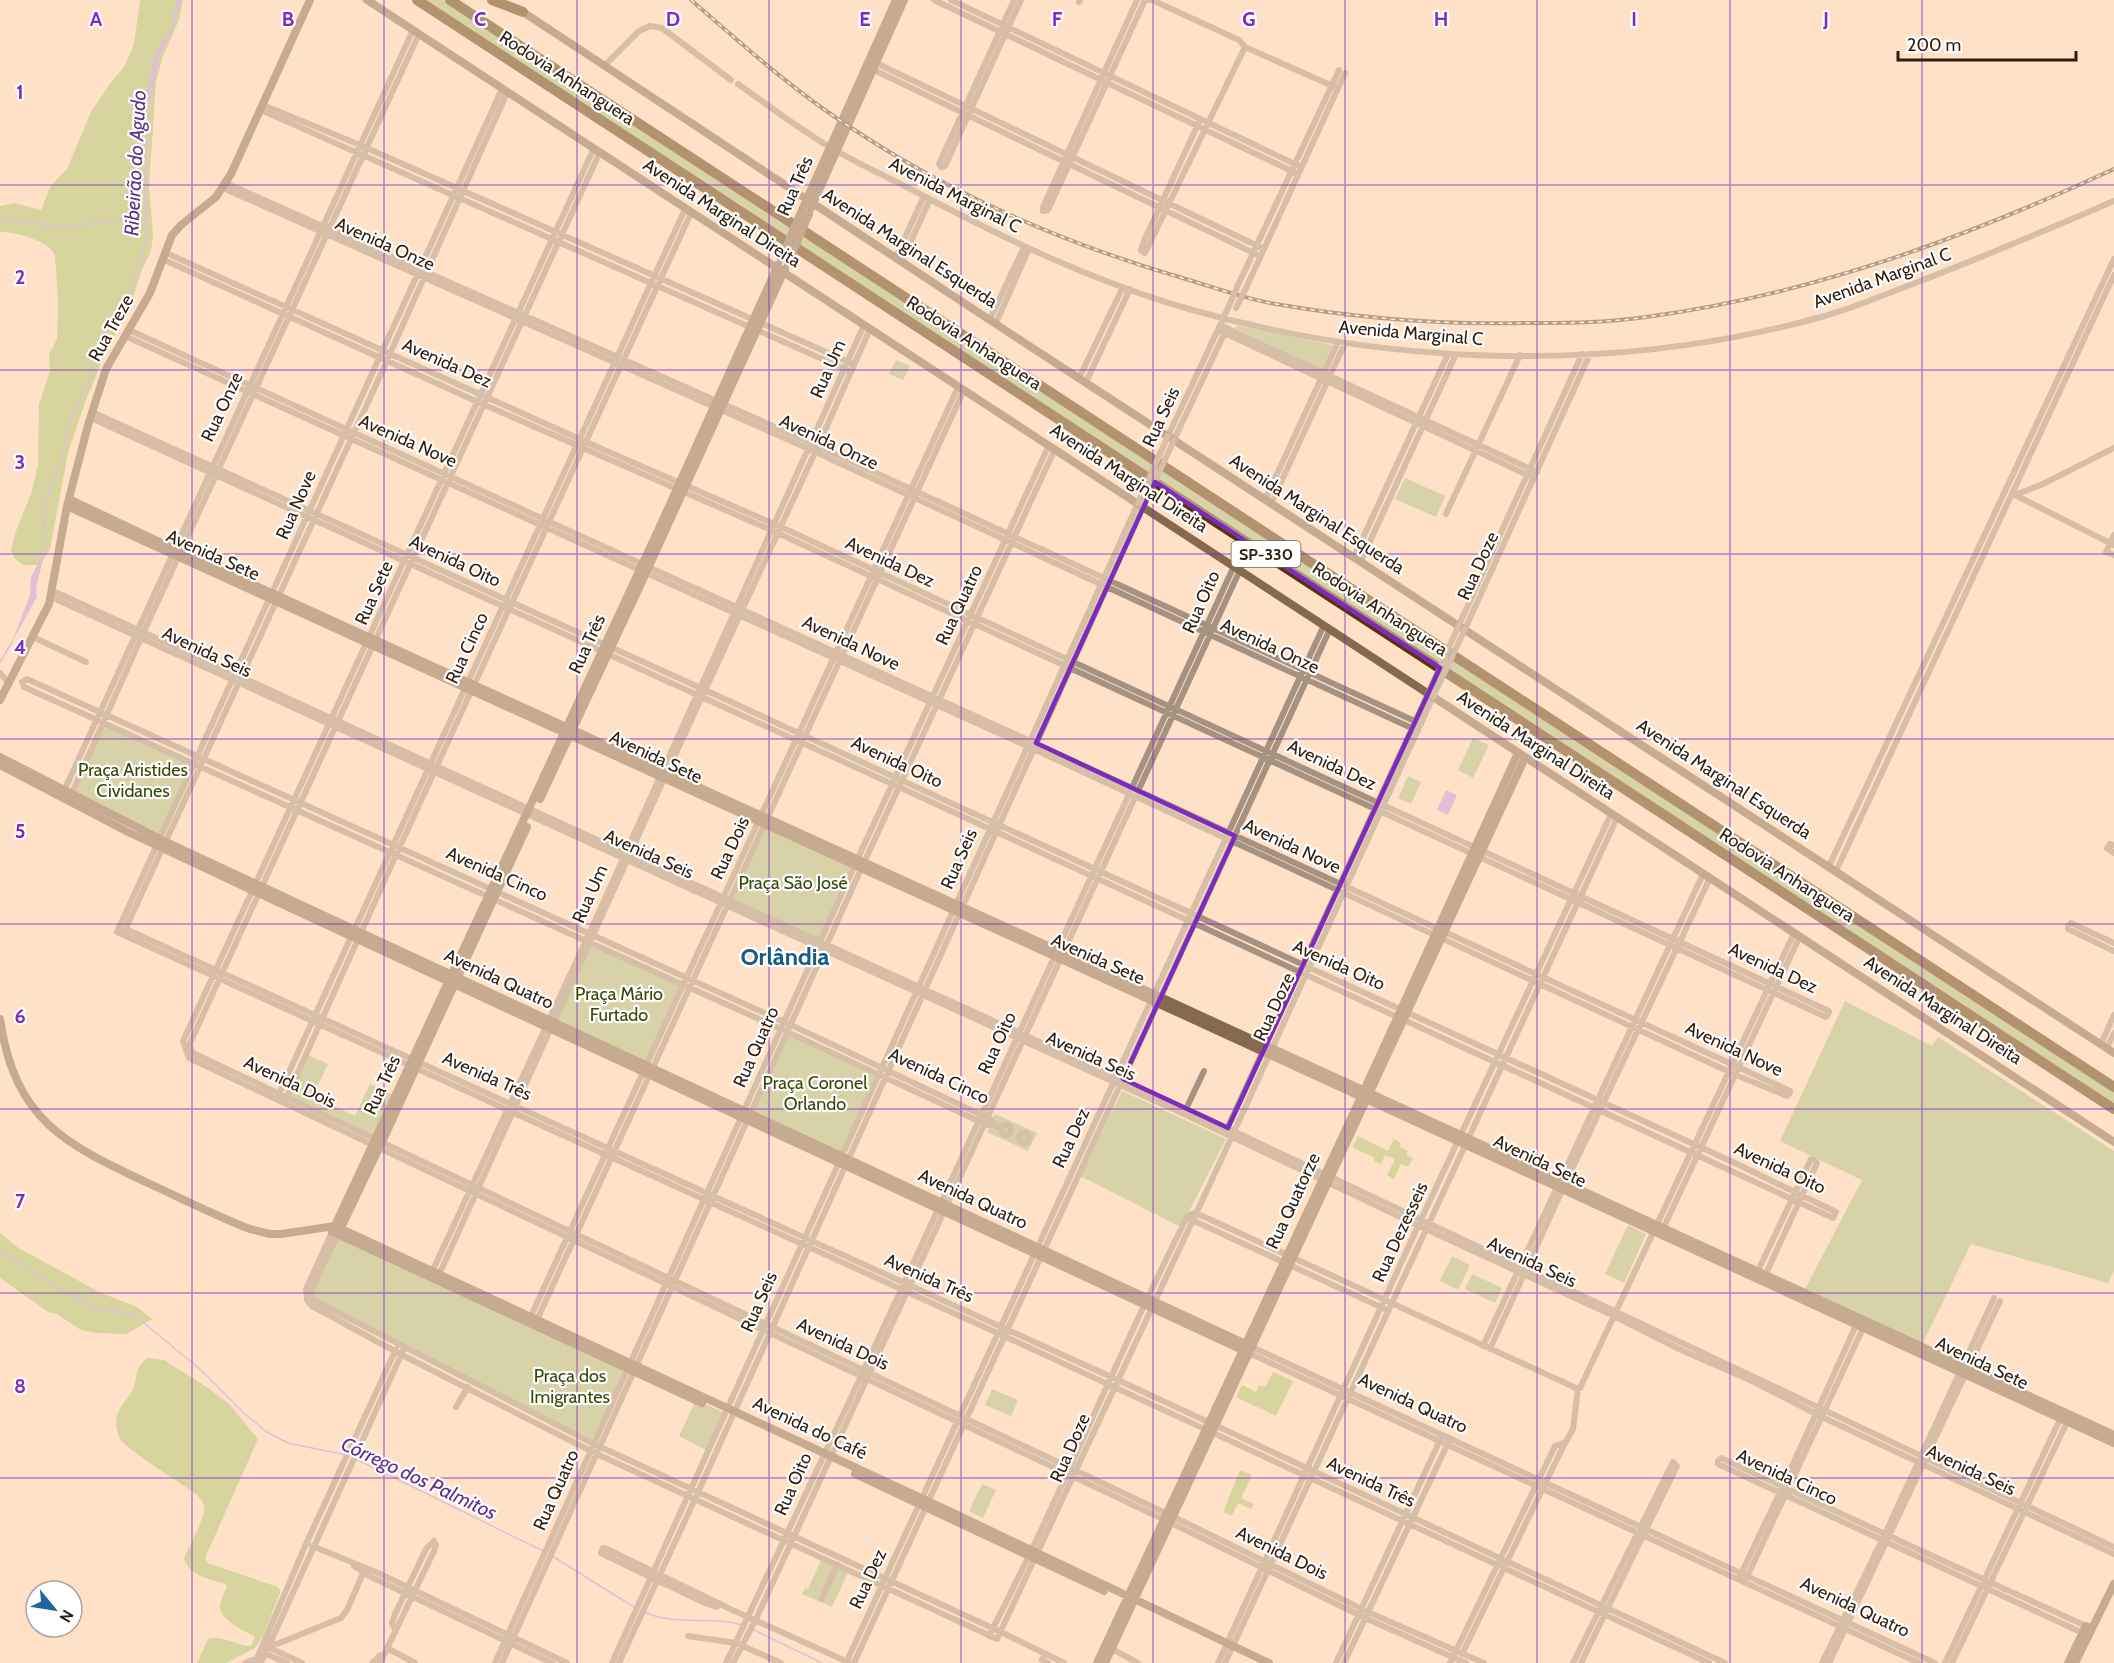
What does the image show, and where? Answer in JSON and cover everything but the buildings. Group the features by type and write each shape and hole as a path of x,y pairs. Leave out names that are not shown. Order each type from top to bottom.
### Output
{"highway":[{"name":"Rodovia Anhanguera","path":"417,0 2114,1108"},
{"name":"Rodovia Anhanguera","path":"450,0 2114,1087"},
{"path":"492,0 523,12"}],"main road":[{"name":"Rua Treze","path":"0,700 33,637 52,594 68,503 106,369 150,293 172,235 216,197 225,186 310,0"},
{"name":"Avenida Marginal Direita","path":"367,0 2114,1142"},
{"name":"Avenida Marginal Esquerda","path":"504,0 1682,773 2107,1048"},
{"name":"Rua Três","path":"871,64 896,0"},
{"name":"Rua Três","path":"337,1230 756,325 871,64 904,0"},
{"name":"Avenida Sete","path":"68,503 2066,1416 2114,1435"},
{"name":"Rua Quatorze","path":"1097,1663 1169,1519 1522,756"},
{"name":"Avenida Quatro","path":"0,757 28,776"},
{"name":"Avenida Quatro","path":"0,765 28,776 161,844 299,909 1247,1348"},
{"name":"Avenida do Café","path":"0,1019 8,1061 25,1096 48,1124 85,1152 250,1229 270,1234 321,1228 337,1230 1229,1647 1269,1663"},
{"name":"Avenida Sete","path":"2066,1416 2114,1443"},
{"path":"2068,1663 2114,1584"},
{"name":"Rua Quatorze","path":"1105,1663 1130,1600"},
{"path":"2075,1663 2087,1631"},
{"name":"Avenida do Café","path":"1229,1647 1257,1663"}],"street":[{"path":"934,0 1004,29 1296,169"},
{"path":"951,0 1004,29"},
{"path":"967,111 939,164 941,167 945,166 1004,29 1014,0"},
{"path":"1004,29 1021,0"},
{"path":"1106,77 1137,0"},
{"path":"1068,159 1042,207 1044,212 1048,210 1068,159 1145,0 1152,0 1239,40 1245,47 1334,90"},
{"path":"604,66 639,31 650,26 662,28 731,80"},
{"name":"Rua Onze","path":"66,796 283,310 324,230 416,32"},
{"path":"1147,243 1202,124 1245,47"},
{"path":"871,64 1164,205 1260,247"},
{"name":"Rua Seis","path":"612,1663 641,1607 693,1494 1171,438 1342,72"},
{"name":"Avenida Marginal C","path":"738,84 833,148 1027,248 1126,288 1195,311 1224,326 1448,354 1634,352 1739,335 1821,317 1965,264 2114,201"},
{"name":"Rua Nove","path":"312,515 345,432 505,91"},
{"path":"262,108 853,368"},
{"name":"Rua Sete","path":"189,1050 183,1041 195,1026 221,971 597,150"},
{"name":"Avenida Onze","path":"225,186 817,449 1417,726"},
{"path":"899,259 927,198"},
{"path":"1164,205 1257,254"},
{"name":"Rua Cinco","path":"278,1096 371,903 688,211"},
{"name":"Rua Onze","path":"176,553 218,472 291,313 324,230"},
{"path":"993,321 1027,248"},
{"name":"Avenida Dez","path":"163,255 776,529 1576,898 1673,946 1772,988 1829,1011 1828,1014 1826,1017 1772,988 1676,939 1576,898"},
{"path":"1833,869 2114,260"},
{"name":"Rua Nove","path":"121,930 312,515 352,436 388,357 421,273"},
{"path":"1833,869 2014,494 2114,275"},
{"path":"1082,380 1126,288"},
{"path":"1224,326 1325,377 1532,473"},
{"name":"Rua Um","path":"776,529 846,365 867,327"},
{"name":"Rua Um","path":"435,1275 738,611 817,449 853,368 867,327"},
{"name":"Avenida Nove","path":"127,333 1032,745 1539,978 1788,1096 1790,1091 1734,1070"},
{"path":"1268,502 1341,342"},
{"path":"1421,422 1448,354"},
{"path":"1358,559 1421,422 1456,354"},
{"name":"Rua Doze","path":"999,1635 1586,354"},
{"path":"1446,514 1520,355"},
{"name":"Rua Dois","path":"533,1321 961,389"},
{"name":"Avenida Oito","path":"92,415 897,782 1834,1215"},
{"name":"Rua Quatro","path":"502,1663 547,1554 708,1197 1052,447"},
{"path":"2014,494 2043,484 2114,448"},
{"path":"2014,494 2112,544"},
{"path":"2106,552 2112,544 2114,535"},
{"path":"2098,536 2106,552 2114,555"},
{"name":"Rua Oito","path":"726,1663 751,1621 1237,568"},
{"name":"Avenida Seis","path":"52,594 1185,1111 1820,1412 2114,1547"},
{"name":"Rua Dez","path":"850,1663 884,1581 924,1503 1327,627"},
{"path":"33,637 86,662"},
{"path":"0,673 9,684"},
{"name":"Avenida Cinco","path":"259,789 201,758 27,679 21,684 198,765 259,789 590,938 784,1031 884,1072"},
{"name":"Rua Dezesseis","path":"1387,1306 1420,1223 1463,1140 1614,816"},
{"path":"2114,845 2110,844 2107,848 2114,853"},
{"path":"1483,1346 1522,1270 1706,876"},
{"name":"Avenida Três","path":"121,930 221,971 314,1018 319,1025 414,1064 708,1197 1211,1427 1603,1610 1725,1663"},
{"name":"Avenida Três","path":"121,930 217,978 314,1018 322,1018 414,1064"},
{"name":"Rua Cinco","path":"286,1100 356,934"},
{"path":"1458,1659 1502,1563 1561,1445 1574,1424 1579,1388 1659,1230 1797,935"},
{"path":"2114,943 2093,937 2114,951"},
{"name":"Avenida Cinco","path":"688,983 787,1024 998,1126 1004,1135 1011,1132 1019,1136"},
{"path":"2107,1048 2114,1015"},
{"path":"2107,1048 2114,1034"},
{"name":"Avenida Dois","path":"189,1050 286,1100 1072,1472 1458,1659 1484,1663"},
{"path":"1185,1111 1204,1071"},
{"name":"Rua Dezesseis","path":"1218,1663 1229,1647 1268,1566 1387,1306 1427,1226 1463,1140"},
{"path":"1760,1276 1812,1159 1817,1162 1797,1197"},
{"path":"1191,1216 1387,1306 1579,1388"},
{"name":"Rua Três","path":"337,1230 306,1289 309,1298 396,1347"},
{"path":"1490,1349 1522,1270"},
{"path":"1822,1663 1844,1624 1886,1538 1997,1300"},
{"path":"1743,1577 1862,1323"},
{"path":"263,1653 342,1465 396,1347 467,1388 884,1581 989,1636 999,1635"},
{"name":"Avenida Quatro","path":"1247,1348 1844,1624 1935,1663"},
{"path":"403,1351 471,1381 595,1449"},
{"path":"310,1545 355,1457 403,1351"},
{"path":"456,1407 471,1381"},
{"path":"1952,1663 1986,1585 2066,1416"},
{"path":"1344,1663 1441,1438"},
{"path":"1407,1519 1448,1441"},
{"name":"Avenida Cinco","path":"1784,1490 1718,1464 1719,1459 2087,1631"},
{"path":"1573,1663 1677,1466 1673,1462 1642,1531"},
{"name":"Rua Dez","path":"850,1663 891,1585 924,1503"},
{"name":"Avenida Seis","path":"2023,1507 2114,1554"},
{"path":"789,1538 837,1564 884,1581"},
{"path":"380,1663 395,1629 393,1620 435,1549 434,1541 426,1549 409,1592"},
{"path":"310,1545 546,1656 567,1663"},
{"path":"655,1575 601,1552 605,1548 655,1575 710,1605 716,1607 721,1604 751,1621 850,1663"},
{"name":"Rua Doze","path":"989,1636 1034,1555"},
{"path":"822,1599 837,1564"},
{"path":"245,1663 277,1644 341,1618 347,1610 364,1571"},
{"path":"891,1585 993,1628 999,1635 1064,1663"},
{"path":"1945,1663 1986,1585"},
{"path":"1581,1663 1603,1610"},
{"name":"Avenida Três","path":"1603,1610 1709,1663"},
{"path":"1336,1663 1364,1613"},
{"name":"Rua Seis","path":"619,1663 636,1616"},
{"path":"1829,1663 1844,1624"},
{"name":"Avenida Quatro","path":"1844,1624 1919,1663"},
{"path":"688,1636 739,1644 780,1663"},
{"name":"Rua Quatro","path":"495,1663 510,1639"},
{"name":"Rua Oito","path":"733,1663 739,1644"},
{"name":"Rua Dezesseis","path":"1225,1663 1229,1647"},
{"path":"1112,1649 1138,1663"},
{"path":"372,1663 385,1651"},
{"path":"385,1651 415,1663"},
{"path":"263,1653 287,1663"},
{"path":"263,1653 302,1663"},
{"path":"1045,1654 1042,1660 1048,1663"},
{"path":"546,1656 552,1663"}],"highlighted area":[{"path":"1155,482 1440,668 1228,1128 1123,1079 1235,836 1036,743"}],"green space":[{"path":"140,0 183,0 179,20 163,56 156,82 149,186 153,234 151,251 142,269 128,313 107,349 86,400 68,453 50,549 40,565 23,565 14,558 11,550 31,494 38,465 39,404 50,371 49,355 57,339 58,301 55,255 46,245 38,241 14,233 0,232 0,206 14,203 41,210 50,187 67,169 91,112 124,67 134,44"},
{"path":"424,0 443,0 523,52 2114,1092 2114,1103"},
{"path":"1237,326 1333,345 1322,370 1235,328"},
{"path":"896,360 910,366 903,380 889,374"},
{"path":"1405,478 1445,496 1436,517 1395,499"},
{"name":"Praça Aristides Cividanes","path":"103,722 195,764 159,839 71,794"},
{"path":"1473,738 1489,745 1473,778 1458,770"},
{"path":"1408,776 1421,782 1411,804 1398,798"},
{"name":"Praça São José","path":"764,825 855,866 821,941 730,899"},
{"name":"Praça Mário Furtado","path":"591,943 683,985 646,1065 554,1022"},
{"path":"1845,1001 1932,1046 1938,1037 2114,1151 2114,1271 2108,1283 1971,1244 1922,1345 1804,1291 1862,1180 1780,1141"},
{"name":"Praça Coronel Orlando","path":"787,1032 879,1074 842,1155 751,1114"},
{"path":"306,1054 328,1064 313,1096 355,1116 370,1084 395,1096 375,1139 287,1097"},
{"path":"1122,1091 1226,1139 1181,1227 1080,1176"},
{"path":"995,1114 1037,1133 1028,1151 987,1132"},
{"path":"1358,1136 1388,1151 1394,1139 1401,1143 1400,1147 1408,1151 1406,1155 1413,1158 1408,1167 1401,1164 1394,1179 1387,1175 1395,1159 1385,1155 1381,1164 1374,1161 1375,1158 1352,1147"},
{"path":"1628,1225 1646,1234 1624,1283 1605,1274"},
{"path":"0,1233 17,1247 99,1292 137,1307 152,1319 127,1334 98,1333 81,1330 57,1314 48,1312 0,1278"},
{"name":"Praça dos Imigrantes","path":"338,1235 624,1371 592,1441 313,1299 311,1289"},
{"path":"1452,1256 1470,1265 1458,1290 1440,1281"},
{"path":"1472,1274 1502,1288 1495,1303 1465,1289"},
{"path":"148,1358 164,1360 208,1388 229,1404 258,1439 205,1558 207,1563 278,1587 280,1593 263,1636 255,1648 226,1663 197,1663 208,1639 219,1638 251,1646 255,1637 233,1624 221,1611 221,1600 227,1586 191,1570 184,1559 203,1517 202,1500 124,1444 118,1433 116,1421 118,1413 131,1393 140,1366"},
{"path":"1273,1372 1293,1381 1276,1416 1236,1397 1242,1385 1256,1392 1259,1385 1265,1387"},
{"path":"992,1389 1018,1400 1011,1416 985,1405"},
{"path":"696,1400 725,1413 708,1451 679,1436"},
{"path":"1240,1470 1252,1475 1241,1498 1254,1504 1251,1509 1238,1503 1232,1516 1223,1512"},
{"path":"982,1484 996,1490 983,1518 969,1511"},
{"path":"822,1558 849,1570 832,1607 802,1594 805,1588 808,1589"}],"shaded area":[{"path":"177,0 181,0 171,33 160,56 147,114 147,92 154,59 171,29"},
{"path":"45,538 44,556 36,587 37,597 12,642 30,595 31,578 42,555"},
{"path":"1446,790 1457,795 1448,815 1437,810"}],"waterway":[{"name":"Ribeirão do Agudo","path":"45,538 43,510 62,457 73,411 89,382 93,353 127,300 145,244 147,113"},
{"path":"0,218 63,227 145,218"},
{"name":"Ribeirão do Agudo","path":"0,662 12,642"},
{"name":"Córrego dos Palmitos","path":"0,1250 50,1283 89,1304 106,1311 134,1315 201,1370 245,1414 267,1432 288,1443 346,1455"},
{"name":"Córrego dos Palmitos","path":"356,1459 543,1551"},
{"name":"Córrego dos Palmitos","path":"552,1556 634,1607"},
{"name":"Córrego dos Palmitos","path":"644,1612 669,1619 718,1621 742,1625"},
{"name":"Córrego dos Palmitos","path":"752,1629 822,1663"}],"railway":[{"path":"691,0 770,68 832,115 892,154 973,198 1058,235 1145,267 1270,303 1333,313 1428,322 1569,323 1631,319 1707,307 1827,279 1886,261 2001,218 2114,169"}],"district":[{"name":"Orlândia","path":"785,956"}]}
